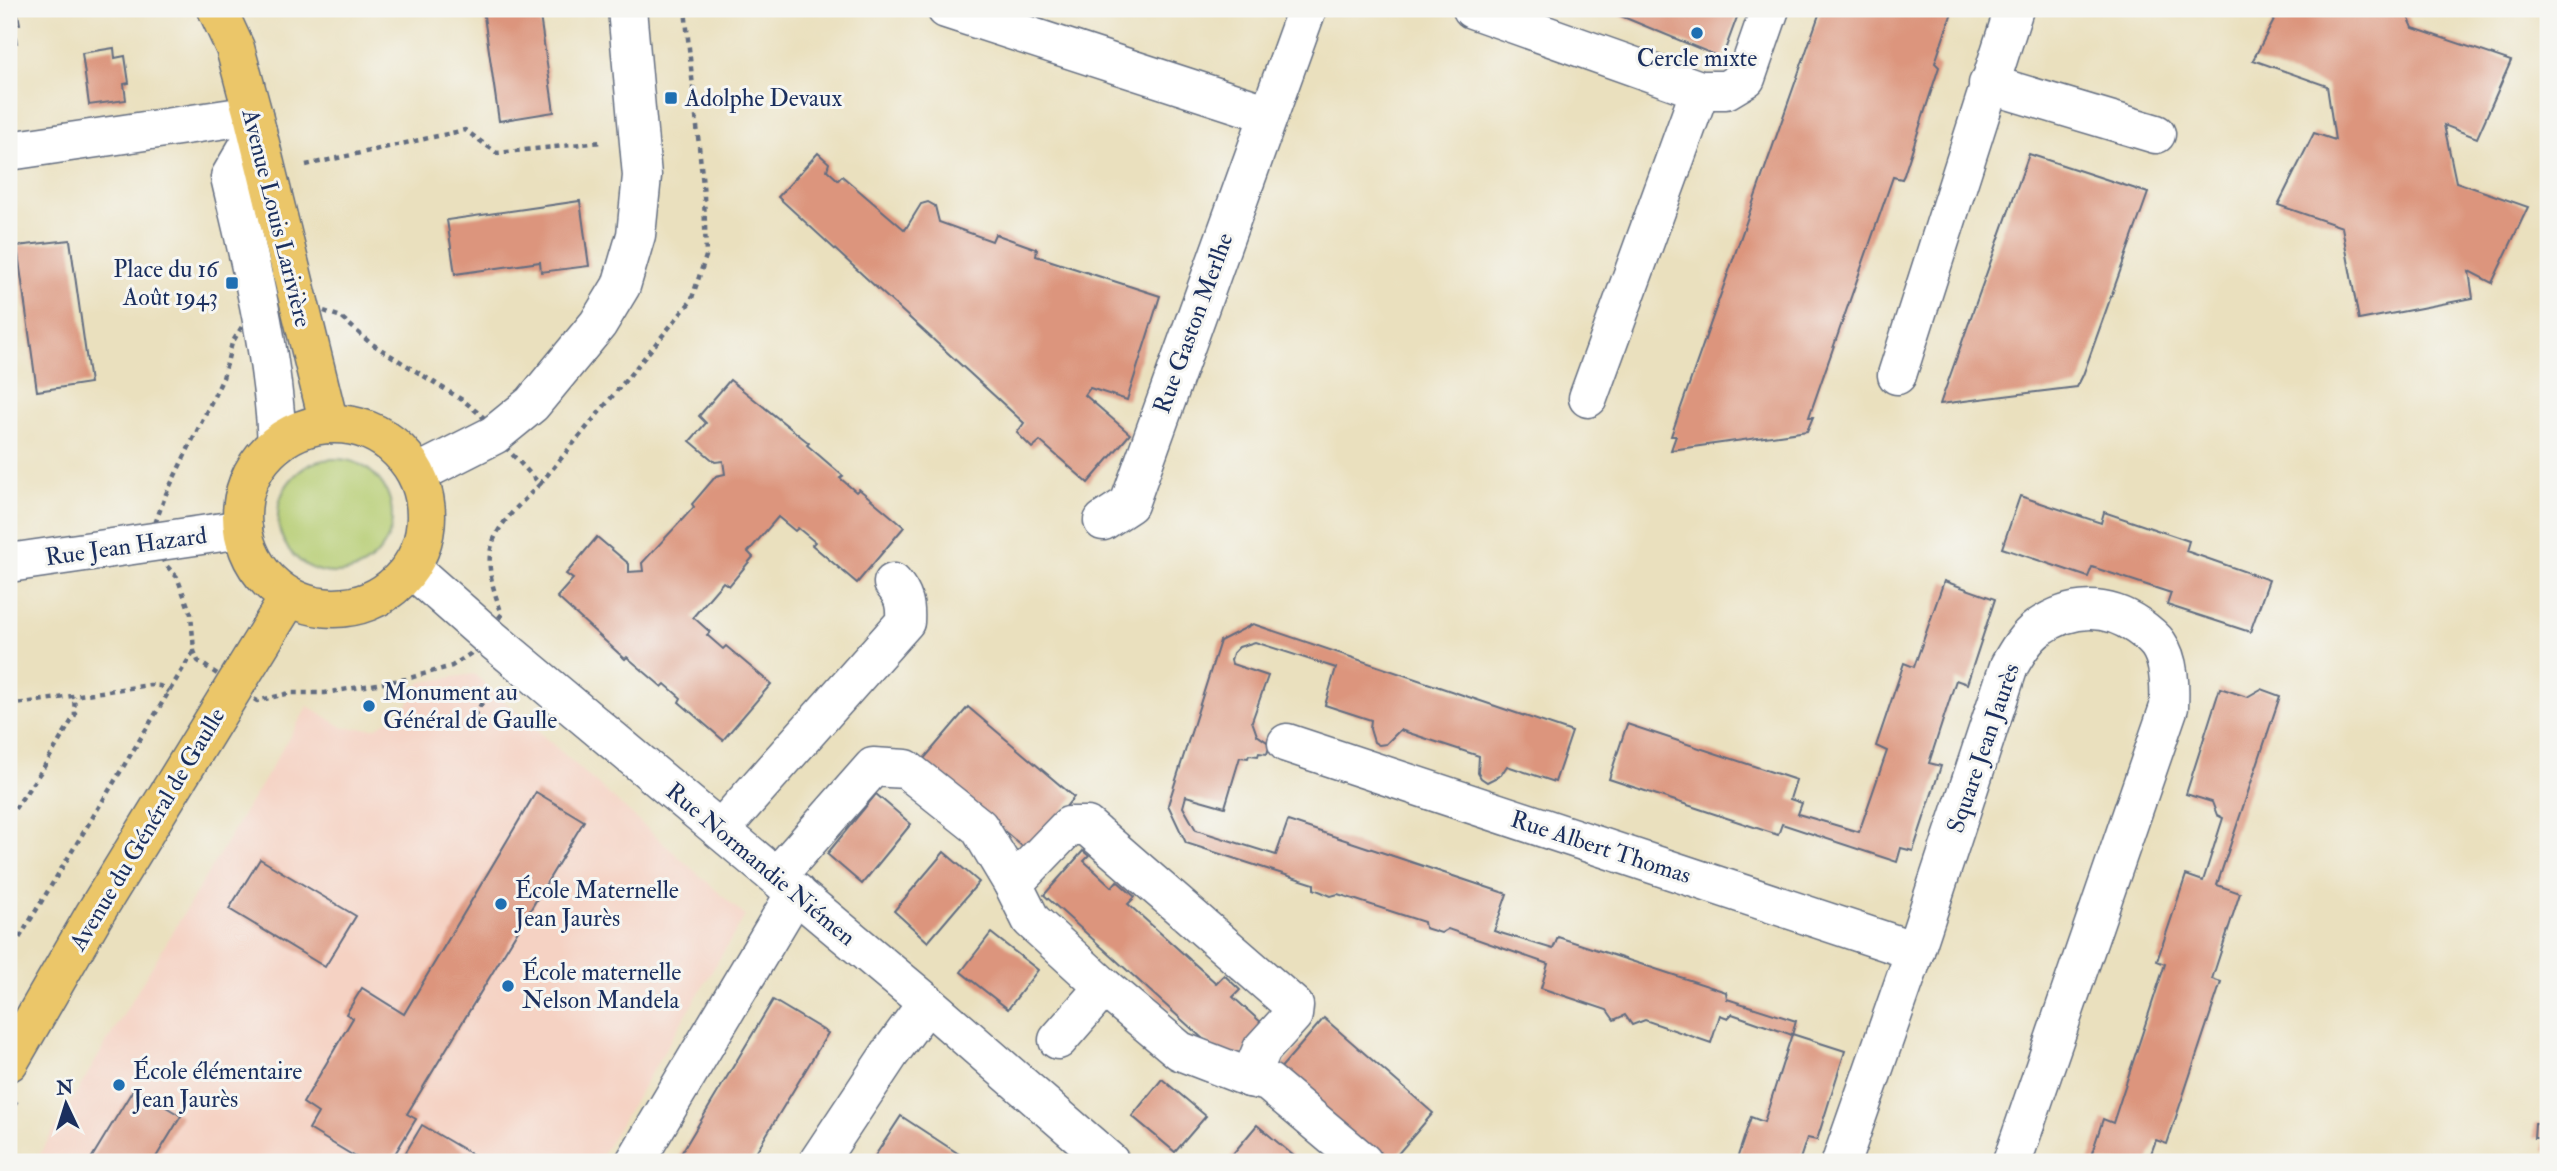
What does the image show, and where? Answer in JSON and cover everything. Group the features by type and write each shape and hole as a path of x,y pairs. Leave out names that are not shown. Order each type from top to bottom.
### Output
{"main road":[{"name":"Avenue Louis Larivière","path":"219,10 235,48 255,123 329,424"},
{"path":"329,424 369,430 402,453 417,474 424,500 426,526 421,548 411,568 384,594 341,608 319,607 288,598 261,572 249,552 243,529 244,497 256,468 277,444 301,430 329,424"},
{"name":"Avenue du Général de Gaulle","path":"9,1062 94,915 288,598"}],"street":[{"path":"417,474 494,435 532,404 598,324 621,286 636,235 642,176 627,9"},
{"path":"946,9 1269,114"},
{"name":"Rue Gaston Merlhe","path":"1103,521 1129,504 1307,9"},
{"path":"1472,9 1700,90 1726,90 1746,78 1770,9"},
{"path":"1897,375 2014,9"},
{"path":"1989,84 2156,134"},
{"path":"1588,398 1700,90"},
{"path":"9,152 255,123"},
{"path":"255,123 230,177 267,342 275,395 277,444"},
{"name":"Rue Jean Hazard","path":"9,563 243,529"},
{"name":"Rue Normandie Niémen","path":"411,568 487,635 927,1003 1110,1162"},
{"path":"720,829 905,622 906,605 902,594 893,583"},
{"name":"Square Jean Jaurès","path":"1841,1162 1915,951 2008,666 2022,644 2038,628 2062,615 2083,609 2104,610 2124,617 2144,630 2159,645 2171,686 2169,707 2012,1162"},
{"name":"Rue Albert Thomas","path":"1287,743 1915,951"},
{"path":"635,1162 786,884 873,767 906,769 979,827 1031,920 1104,987 1180,1051 1250,1078 1268,1082 1363,1162"},
{"path":"1013,884 1069,826 1087,826 1294,1006 1293,1014 1262,1049 1250,1078"},
{"path":"1058,1041 1104,987"},
{"path":"818,1162 927,1003"}],"path":[{"path":"267,173 465,130 498,153 639,138"},
{"path":"211,671 198,661 194,651 191,614 177,577 164,563 156,521 166,494 223,378 232,343 243,325 324,311 341,317 369,342 464,401"},
{"path":"9,955 194,651"},
{"path":"9,705 150,685 160,686 169,692"},
{"path":"469,724 486,694"},
{"path":"9,817 42,770 75,715 74,696"}],"shaded area":[{"path":"474,674 745,916 598,1162 35,1162 308,706 344,728 375,728 403,712 421,682"}],"green space":[{"path":"335,459 357,464 375,476 387,494 392,516 387,538 375,556 357,568 335,573 313,568 295,556 283,538 278,516 283,494 295,476 313,464"}],"building":[{"path":"9,9 17,9 20,24 14,25 17,43 9,44"},
{"path":"483,9 539,9 554,112 499,121"},
{"name":"Cercle mixte","path":"1604,9 1740,9 1722,58"},
{"path":"1821,9 1953,9 1935,63 1939,67 1904,175 1902,179 1893,177 1809,417 1813,417 1807,431 1671,450 1676,436 1671,436"},
{"path":"2280,9 2405,9 2413,28 2511,61 2477,138 2444,125 2456,182 2528,207 2492,283 2469,271 2473,298 2359,320 2342,227 2278,205 2314,133 2335,140 2327,86 2253,60"},
{"path":"114,48 115,58 125,56 129,83 124,84 126,100 89,105 82,53"},
{"path":"818,153 829,163 827,170 838,180 842,176 905,230 921,204 928,202 935,206 939,222 992,241 995,234 1037,249 1036,256 1160,296 1127,400 1090,388 1085,395 1130,434 1088,483 1040,441 1032,448 1017,433 1024,423 778,197"},
{"path":"2029,154 2148,193 2077,387 1940,404"},
{"path":"580,201 589,266 541,272 540,262 455,274 447,220"},
{"path":"70,240 90,383 37,391 17,246"},
{"path":"730,380 809,443 807,445 843,476 840,478 856,492 859,489 904,527 857,583 812,545 815,542 778,517 748,552 753,557 729,586 723,582 693,617 710,632 707,635 723,649 726,646 771,684 723,740 679,702 681,698 665,684 662,687 627,657 625,659 557,597 573,579 566,574 597,537 629,564 629,572 643,571 642,563 694,507 692,504 716,476 725,474 723,461 715,462 690,441 706,423 699,416"},
{"path":"2020,496 2101,523 2104,512 2189,541 2186,551 2269,580 2250,632 2167,605 2171,593 2092,567 2088,577 2002,548"},
{"path":"1944,581 1995,599 1967,684 1956,680 1929,763 1941,766 1913,851 1901,848 1897,862 1782,824 1778,835 1609,779 1627,724 1796,780 1790,799 1802,803 1798,814 1859,832 1887,751 1876,746 1904,663 1914,667"},
{"path":"1253,624 1572,732 1555,782 1507,766 1501,775 1487,782 1478,773 1479,756 1400,730 1386,744 1379,745 1374,742 1370,729 1371,720 1325,705 1336,668 1255,642 1239,647 1231,660 1232,664 1268,676 1252,721 1257,735 1270,744 1267,754 1240,757 1225,807 1186,796 1183,807 1196,830 1276,855 1288,821 1507,894 1494,931 1553,949 1558,937 1726,992 1727,999 1796,1021 1792,1035 1732,1014 1728,1018 1720,1015 1711,1043 1645,1020 1632,1025 1625,1015 1614,1020 1607,1010 1541,988 1548,964 1448,929 1441,933 1425,928 1424,922 1338,894 1331,896 1314,889 1314,884 1186,843 1168,805 1220,641"},
{"path":"2220,688 2247,697 2261,689 2280,696 2217,885 2240,893 2212,979 2221,982 2167,1144 2156,1140 2148,1162 2089,1162 2103,1119 2113,1123 2165,964 2157,961 2186,875 2203,881 2223,818 2217,815 2212,802 2186,794"},
{"path":"968,707 1074,797 1029,852 922,761"},
{"name":"École Maternelle Jean Jaurès","path":"536,792 584,821 407,1114 416,1119 390,1162 364,1162 309,1129 318,1113 303,1103 353,1018 346,1014 362,988 404,1014"},
{"path":"876,794 911,824 862,884 827,854"},
{"path":"1083,851 1089,856 1084,861 1112,887 1117,881 1135,897 1128,904 1216,983 1224,975 1240,990 1233,997 1264,1025 1234,1067 1044,895"},
{"path":"944,852 979,882 928,942 894,911"},
{"path":"260,859 356,916 325,967 229,909"},
{"path":"991,933 1038,970 1008,1009 961,972"},
{"path":"773,1000 828,1033 750,1162 676,1162"},
{"path":"1324,1018 1433,1113 1391,1162 1381,1162 1278,1071"},
{"path":"1792,1034 1845,1051 1817,1140 1807,1138 1799,1162 1736,1162 1751,1117 1764,1122"},
{"path":"1162,1079 1206,1116 1175,1152 1132,1116"},
{"path":"134,1088 181,1116 153,1162 89,1162"},
{"path":"901,1116 971,1162 871,1162"},
{"path":"2535,1123 2548,1123 2548,1151 2544,1151 2545,1138 2534,1138"},
{"path":"422,1125 485,1162 400,1162"},
{"path":"1257,1125 1294,1156 1288,1162 1226,1162"}],"place":[{"name":"Cercle mixte","path":"1697,33"},
{"name":"Adolphe Devaux","path":"671,98"},
{"name":"Place du 16 Août 1943","path":"232,283"},
{"name":"Monument au Général de Gaulle","path":"369,706"},
{"name":"École Maternelle Jean Jaurès","path":"501,904"},
{"name":"École maternelle Nelson Mandela","path":"508,986"},
{"name":"École élémentaire Jean Jaurès","path":"119,1085"}]}
